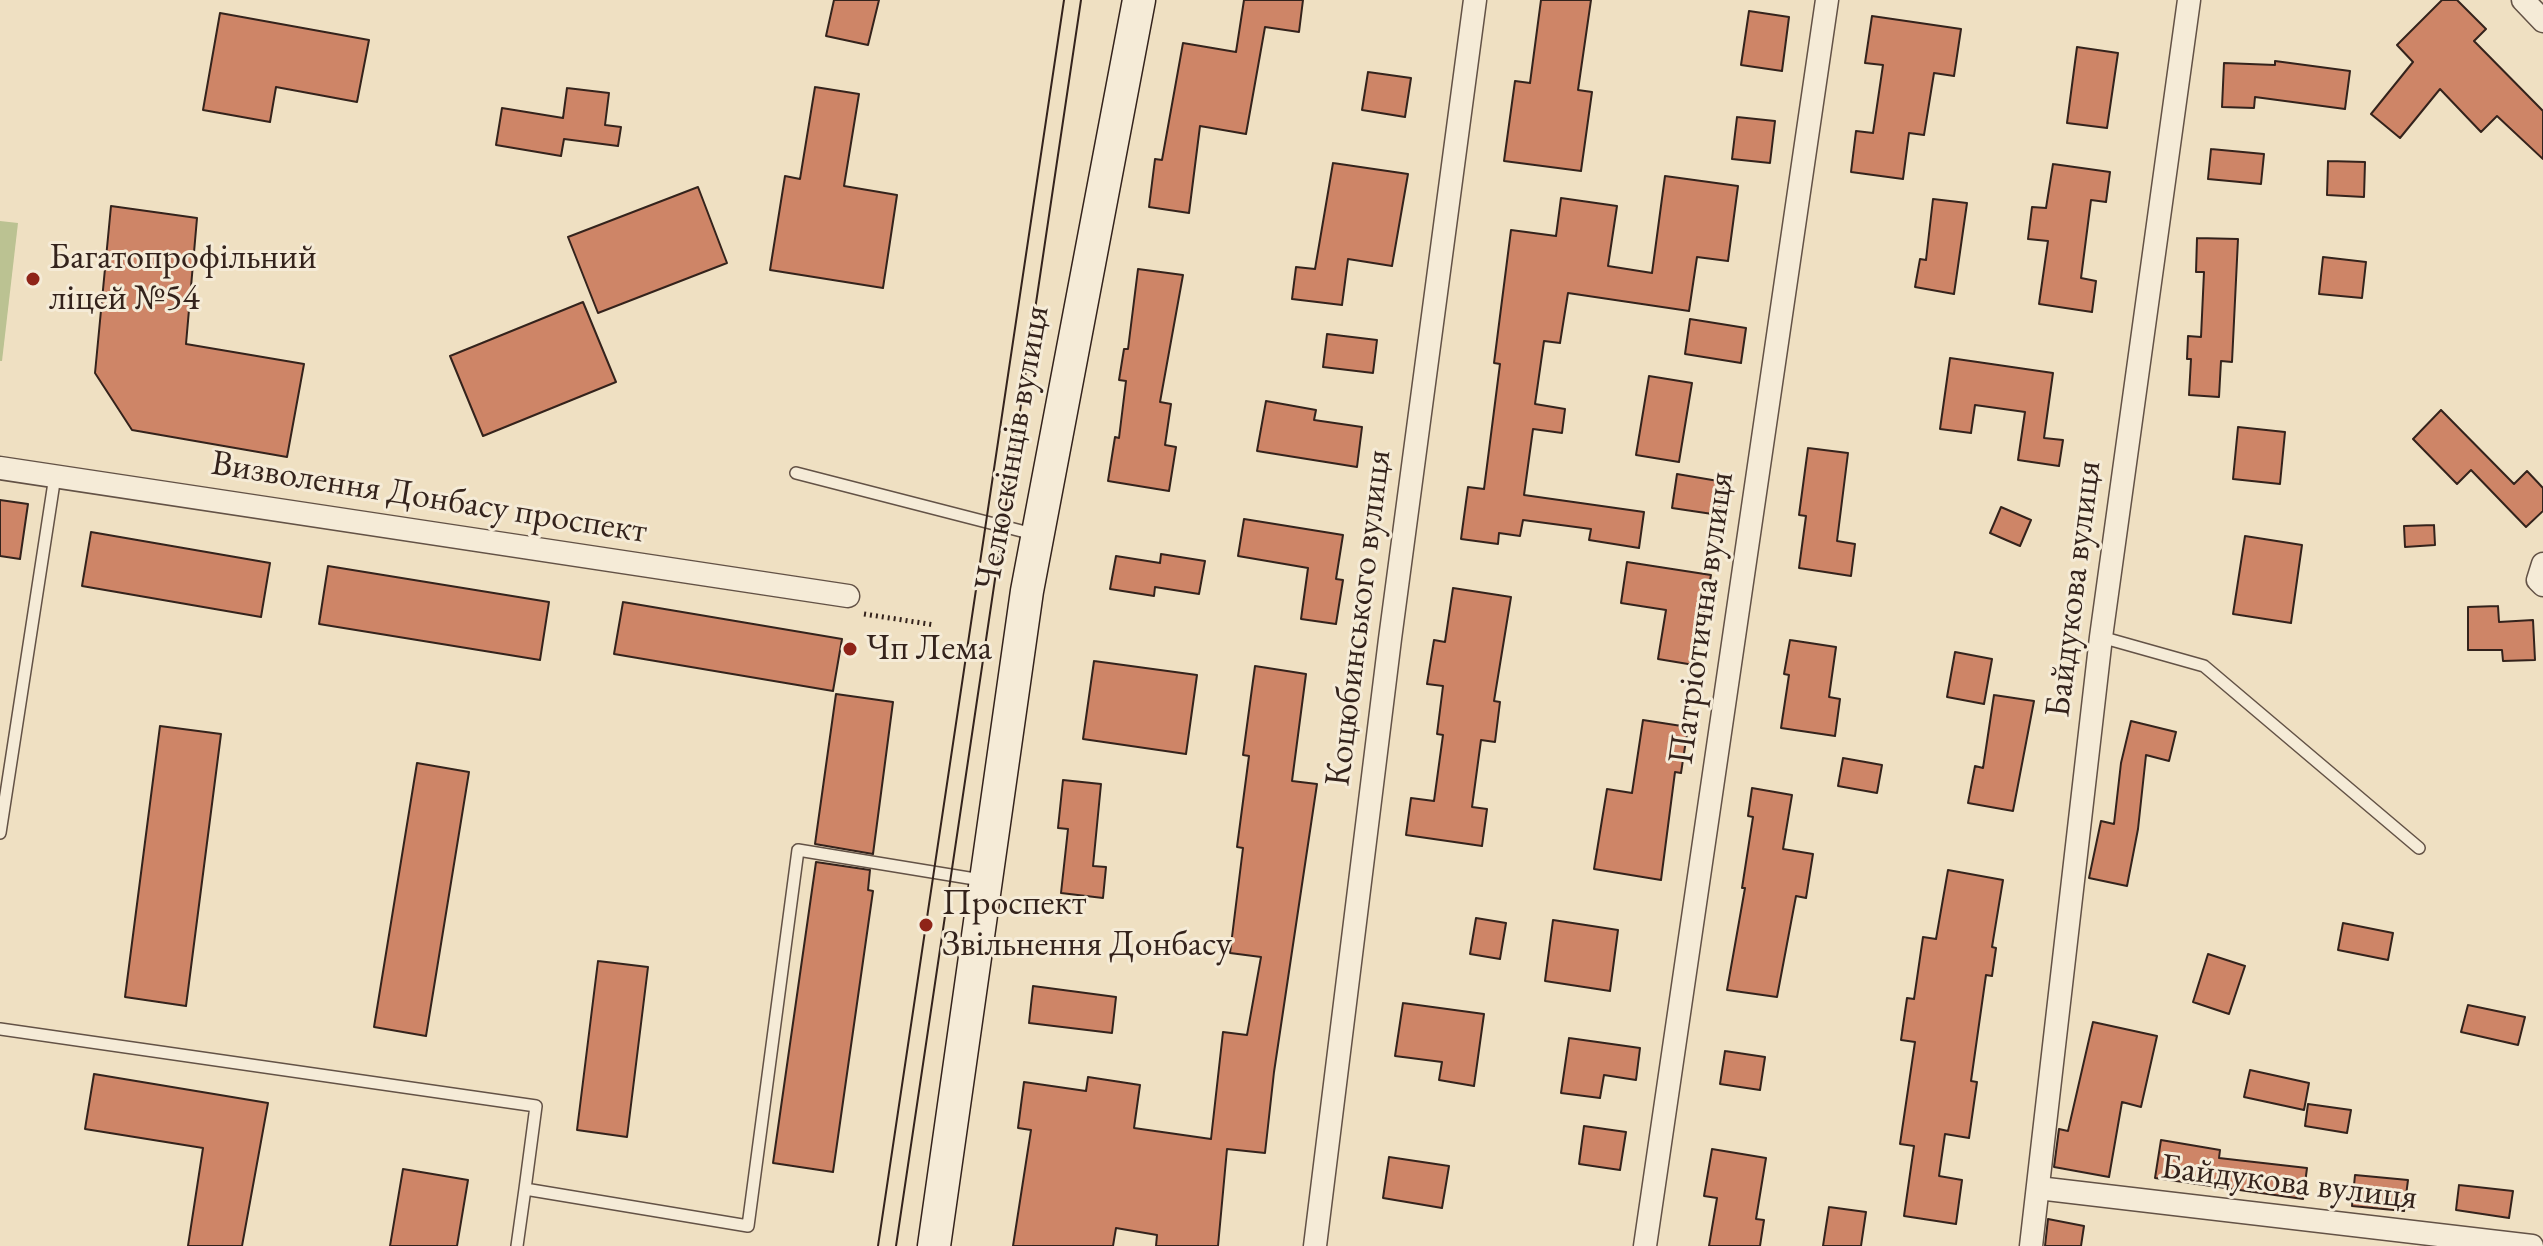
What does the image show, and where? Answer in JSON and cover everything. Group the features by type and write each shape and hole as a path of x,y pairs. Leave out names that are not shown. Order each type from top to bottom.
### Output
{"main road":[{"name":"Челюскінців вулиця","path":"934,1246 1037,535 1139,0"}],"street":[{"name":"Коцюбинського вулиця","path":"1315,1246 1394,608 1475,0"},
{"name":"Патріотична вулиця","path":"1645,1246 1827,0"},
{"name":"Байдукова вулиця","path":"2031,1246 2101,637 2189,0"},
{"path":"2523,0 2543,21"},
{"name":"Визволення Донбасу проспект","path":"0,468 848,596"},
{"path":"2543,564 2538,580 2543,585"},
{"name":"Байдукова вулиця","path":"2038,1188 2532,1246"}],"lane":[{"path":"796,473 1037,535"},
{"path":"0,833 55,476"},
{"path":"2101,637 2204,666 2419,848"},
{"path":"525,1189 748,1226 798,850 986,881"},
{"path":"0,1029 536,1106 517,1246"}],"green space":[{"path":"0,221 18,223 2,361 0,361"}],"building":[{"path":"834,0 879,0 868,45 826,36"},
{"path":"1244,0 1303,0 1299,32 1265,27 1246,134 1200,126 1189,213 1149,207 1155,159 1162,160 1183,43 1236,52"},
{"path":"1541,0 1591,0 1578,90 1592,92 1581,171 1504,161 1515,81 1530,83"},
{"path":"2442,0 2457,0 2486,29 2474,41 2543,111 2543,159 2497,116 2481,132 2440,89 2400,138 2371,114 2413,62 2397,45"},
{"path":"1749,11 1789,17 1782,71 1741,65"},
{"path":"220,13 369,40 357,102 276,87 270,122 203,110"},
{"path":"1872,16 1961,29 1954,76 1934,73 1924,135 1909,133 1903,179 1851,172 1856,131 1873,133 1883,65 1865,63"},
{"path":"2077,47 2118,53 2107,128 2067,123"},
{"path":"2275,61 2350,71 2345,109 2255,97 2254,108 2222,107 2224,63 2275,65"},
{"path":"1368,72 1411,78 1405,117 1362,110"},
{"path":"815,87 859,94 844,186 897,195 883,288 770,270 785,176 800,179"},
{"path":"567,88 609,93 605,125 621,127 618,146 564,139 561,156 496,145 502,108 563,118"},
{"path":"1737,117 1775,121 1770,163 1732,159"},
{"path":"2211,149 2264,154 2261,184 2208,179"},
{"path":"2328,161 2365,162 2364,197 2327,195"},
{"path":"1333,163 1408,174 1392,266 1348,259 1342,305 1292,299 1296,267 1315,269"},
{"path":"2053,164 2110,172 2106,202 2091,200 2081,278 2096,281 2092,312 2039,304 2048,241 2028,239 2032,207 2046,208"},
{"path":"1665,176 1738,186 1728,261 1697,257 1689,311 1568,293 1560,343 1544,341 1535,404 1565,409 1562,433 1533,429 1524,495 1644,512 1639,548 1589,540 1591,529 1523,520 1520,536 1499,533 1498,544 1461,539 1468,487 1484,489 1500,364 1494,363 1511,230 1556,236 1561,198 1617,206 1608,266 1652,273"},
{"path":"698,187 727,263 598,313 568,237"},
{"path":"1933,199 1967,203 1954,294 1915,287 1920,259 1926,260"},
{"path":"111,206 197,218 186,344 304,364 287,457 132,430 95,373"},
{"path":"2197,238 2238,239 2232,362 2221,361 2219,397 2189,395 2191,359 2187,359 2188,336 2201,337 2204,272 2196,272"},
{"path":"2323,257 2366,262 2362,298 2319,294"},
{"path":"1138,269 1183,275 1160,402 1171,404 1165,445 1176,447 1169,491 1108,481 1115,437 1119,438 1126,381 1119,380 1124,349 1128,349"},
{"path":"583,302 616,382 483,436 450,356"},
{"path":"1690,319 1746,328 1741,363 1685,354"},
{"path":"1327,334 1377,340 1373,373 1323,367"},
{"path":"1950,358 2053,373 2044,438 2063,440 2059,466 2018,460 2025,412 1975,405 1971,433 1940,429"},
{"path":"1649,376 1692,383 1679,462 1636,455"},
{"path":"1266,401 1316,410 1314,420 1362,427 1357,467 1257,451"},
{"path":"2441,410 2514,484 2527,471 2543,488 2543,511 2526,527 2471,470 2457,484 2413,439"},
{"path":"2238,427 2285,432 2280,484 2233,479"},
{"path":"1808,448 1848,453 1837,541 1855,544 1851,576 1799,568 1806,516 1799,515"},
{"path":"1677,474 1724,482 1719,515 1672,508"},
{"path":"0,500 28,504 20,559 0,556"},
{"path":"2001,507 2031,520 2020,546 1990,533"},
{"path":"1244,519 1343,535 1336,579 1343,580 1336,624 1301,619 1308,568 1238,556"},
{"path":"2434,525 2435,545 2405,547 2404,526"},
{"path":"91,532 270,563 261,617 82,586"},
{"path":"2245,536 2302,545 2291,623 2233,614"},
{"path":"1161,554 1205,561 1199,594 1155,587 1154,596 1110,589 1116,556 1160,563"},
{"path":"1627,562 1711,575 1694,665 1658,659 1666,610 1621,603"},
{"path":"328,566 549,602 540,660 319,624"},
{"path":"1453,588 1511,597 1494,701 1500,702 1495,742 1481,740 1472,807 1487,809 1482,846 1406,835 1411,798 1434,801 1443,735 1437,734 1443,686 1427,684 1434,640 1445,642"},
{"path":"623,602 842,639 833,691 614,654"},
{"path":"2498,606 2499,622 2533,620 2535,660 2503,661 2502,650 2468,650 2468,607"},
{"path":"1790,640 1836,647 1829,697 1840,699 1835,736 1781,728 1789,675 1784,674"},
{"path":"1955,652 1992,659 1984,704 1947,697"},
{"path":"1094,661 1197,675 1186,754 1083,739"},
{"path":"1255,666 1306,674 1292,781 1317,784 1265,1153 1227,1149 1218,1246 1156,1246 1157,1235 1116,1228 1113,1246 1013,1246 1031,1130 1018,1128 1024,1082 1086,1091 1088,1077 1140,1085 1134,1128 1211,1139 1223,1032 1247,1035 1261,957 1230,953 1243,848 1237,847 1249,756 1243,755"},
{"path":"836,694 893,702 873,854 815,844"},
{"path":"1994,695 2034,701 2013,811 1968,803 1975,766 1983,768"},
{"path":"1643,720 1688,727 1681,773 1675,772 1661,880 1594,869 1607,789 1632,793"},
{"path":"2131,721 2176,732 2169,761 2146,755 2138,829 2127,886 2089,878 2101,821 2114,824 2121,763"},
{"path":"160,726 221,734 186,1006 125,997"},
{"path":"1843,758 1882,765 1877,793 1838,786"},
{"path":"417,763 469,772 426,1036 374,1027"},
{"path":"1063,780 1101,784 1093,866 1106,867 1103,898 1061,893 1068,829 1058,828"},
{"path":"1752,788 1792,795 1783,849 1813,854 1806,898 1796,896 1777,997 1727,990 1745,888 1742,888 1753,817 1748,816"},
{"path":"816,862 870,870 868,890 873,891 833,1172 773,1163"},
{"path":"1948,870 2003,880 1992,947 1996,948 1992,976 1986,975 1971,1081 1977,1082 1969,1138 1945,1134 1939,1176 1962,1180 1956,1224 1904,1216 1914,1146 1900,1144 1915,1042 1901,1040 1907,998 1914,999 1923,937 1936,939"},
{"path":"1476,918 1506,923 1500,959 1470,954"},
{"path":"1553,920 1618,930 1610,991 1545,981"},
{"path":"2343,923 2393,933 2388,960 2338,950"},
{"path":"2208,954 2245,966 2229,1014 2193,1002"},
{"path":"598,961 648,967 627,1137 577,1130"},
{"path":"1033,986 1116,997 1112,1033 1029,1023"},
{"path":"1403,1003 1484,1014 1474,1086 1439,1080 1442,1062 1395,1056"},
{"path":"2468,1005 2525,1017 2518,1045 2461,1032"},
{"path":"2093,1022 2157,1036 2141,1107 2122,1102 2109,1177 2054,1167 2059,1129 2068,1131"},
{"path":"1569,1038 1640,1048 1636,1080 1604,1075 1600,1098 1561,1093"},
{"path":"1725,1051 1765,1057 1760,1090 1720,1084"},
{"path":"2250,1070 2309,1083 2304,1110 2244,1097"},
{"path":"94,1074 268,1103 242,1246 188,1246 203,1148 85,1129"},
{"path":"2308,1104 2351,1110 2347,1133 2305,1126"},
{"path":"1584,1126 1626,1132 1620,1170 1579,1164"},
{"path":"2161,1140 2220,1150 2219,1158 2307,1168 2303,1199 2155,1178"},
{"path":"1712,1149 1766,1158 1756,1219 1764,1220 1760,1246 1709,1246 1717,1198 1704,1196"},
{"path":"1389,1157 1449,1166 1442,1208 1383,1198"},
{"path":"403,1169 468,1180 457,1246 390,1246"},
{"path":"2355,1175 2408,1180 2404,1211 2352,1206"},
{"path":"2459,1185 2513,1191 2509,1218 2456,1210"},
{"path":"1829,1207 1866,1212 1861,1246 1823,1246"},
{"path":"2048,1219 2084,1226 2081,1246 2045,1246"}],"tram line":[{"path":"878,1246 1064,0"},
{"path":"896,1246 1081,0"}],"place":[{"name":"Багатопрофільний ліцей №54","path":"33,279"},
{"name":"Чп Лема","path":"850,649"},
{"name":"Проспект Звільнення Донбасу","path":"926,925"}]}
